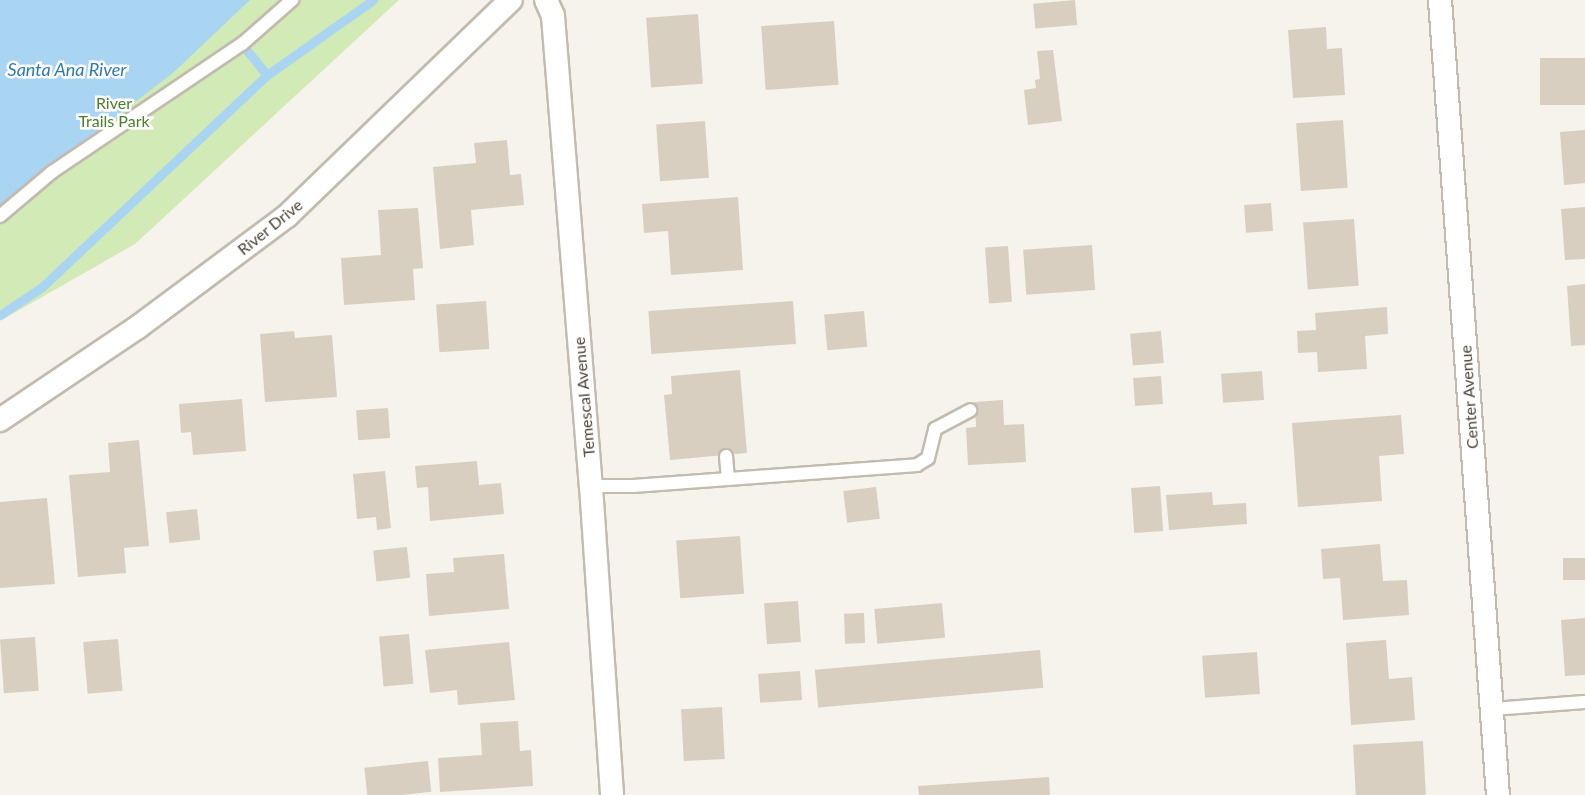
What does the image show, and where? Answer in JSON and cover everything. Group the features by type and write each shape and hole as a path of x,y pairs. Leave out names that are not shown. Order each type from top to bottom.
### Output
{"street":[{"name":"River Drive","path":"0,420 138,327 287,216 511,0"},
{"name":"Temescal Avenue","path":"546,0 553,16 591,486 612,795"},
{"name":"Center Avenue","path":"1440,0 1498,795"}],"lane":[{"path":"0,216 52,172 242,44 292,0"},
{"path":"591,486 728,479 917,465 928,458 935,429 970,411"},
{"path":"726,456 728,479"},
{"path":"1492,709 1585,702"}],"green space":[{"name":"River Trails Park","path":"0,0 399,0 135,244 0,321"}],"water":[{"name":"Santa Ana River","path":"0,0 250,0 174,72 0,206"}],"building":[{"path":"1075,0 1077,25 1035,29 1033,4"},
{"path":"698,14 703,84 651,87 646,18"},
{"path":"834,21 838,85 766,90 761,26"},
{"path":"1326,27 1327,49 1342,48 1345,95 1293,98 1288,30"},
{"path":"1053,50 1062,121 1028,125 1024,90 1036,88 1035,80 1040,79 1037,51"},
{"path":"1540,58 1585,58 1585,105 1540,105"},
{"path":"1343,120 1348,188 1301,191 1296,123"},
{"path":"705,121 709,178 660,181 656,124"},
{"path":"1585,130 1585,183 1564,185 1560,132"},
{"path":"507,140 510,175 521,174 524,205 471,210 474,245 440,249 433,167 476,163 474,143"},
{"path":"738,197 743,270 671,275 668,231 644,233 642,204"},
{"path":"1271,203 1273,231 1246,233 1244,205"},
{"path":"1585,207 1585,259 1565,260 1561,209"},
{"path":"418,208 423,268 413,269 415,300 344,305 341,258 381,255 378,210"},
{"path":"1354,219 1359,286 1308,289 1303,223"},
{"path":"1092,245 1095,290 1026,295 1023,250"},
{"path":"1008,246 1012,302 989,303 985,248"},
{"path":"1585,284 1585,345 1571,346 1567,286"},
{"path":"486,301 489,349 439,352 436,304"},
{"path":"793,301 796,344 651,354 648,311"},
{"path":"1387,307 1388,334 1365,336 1367,369 1318,372 1317,352 1298,353 1297,331 1316,330 1315,313"},
{"path":"864,311 867,347 827,350 824,314"},
{"path":"294,331 295,338 332,335 337,397 265,402 260,334"},
{"path":"1161,331 1164,363 1133,366 1130,334"},
{"path":"740,370 747,453 670,460 664,395 672,394 671,376"},
{"path":"1262,371 1264,400 1223,403 1221,374"},
{"path":"1161,376 1163,404 1135,406 1133,378"},
{"path":"242,399 246,451 193,455 191,432 181,433 179,404"},
{"path":"1003,400 1004,425 1024,424 1026,462 968,465 966,428 976,427 975,402"},
{"path":"388,408 390,438 358,440 356,410"},
{"path":"1401,415 1404,454 1379,456 1382,501 1298,507 1292,423"},
{"path":"139,440 149,546 124,548 126,573 78,577 69,475 110,472 108,443"},
{"path":"477,461 479,485 501,483 504,514 430,521 428,487 417,488 415,466"},
{"path":"385,471 391,528 377,530 376,517 357,519 353,474"},
{"path":"1160,486 1163,531 1134,533 1131,488"},
{"path":"876,487 880,519 847,523 843,491"},
{"path":"1212,492 1213,505 1246,503 1247,524 1169,530 1166,495"},
{"path":"47,498 55,584 0,588 0,502"},
{"path":"197,509 200,540 169,543 166,512"},
{"path":"740,536 744,594 680,598 676,540"},
{"path":"1380,544 1383,581 1407,580 1409,615 1343,620 1340,578 1323,579 1321,549"},
{"path":"407,547 410,578 376,581 373,551"},
{"path":"504,554 509,609 429,616 426,574 454,572 453,558"},
{"path":"1563,558 1585,558 1585,580 1563,580"},
{"path":"798,601 801,642 767,644 764,603"},
{"path":"942,603 945,638 877,644 874,609"},
{"path":"864,613 865,643 845,644 844,614"},
{"path":"1585,618 1585,675 1565,676 1561,620"},
{"path":"409,634 413,684 383,686 379,637"},
{"path":"35,637 39,691 4,693 0,639"},
{"path":"118,639 123,691 88,694 83,642"},
{"path":"1386,640 1389,679 1412,677 1415,720 1351,725 1346,643"},
{"path":"509,642 515,700 458,705 457,690 430,693 425,650"},
{"path":"1040,650 1043,688 818,708 815,670"},
{"path":"1257,652 1260,694 1205,698 1202,656"},
{"path":"800,671 802,700 760,703 758,674"},
{"path":"722,707 725,759 684,761 681,709"},
{"path":"518,721 520,751 531,750 533,786 440,792 438,758 482,755 480,723"},
{"path":"1423,741 1426,795 1356,795 1353,745"},
{"path":"428,761 431,792 367,795 364,768"},
{"path":"1049,777 1050,795 919,795 918,786"}],"waterway":[{"path":"245,48 267,75 373,0"},
{"path":"0,315 42,287 267,75"}]}
